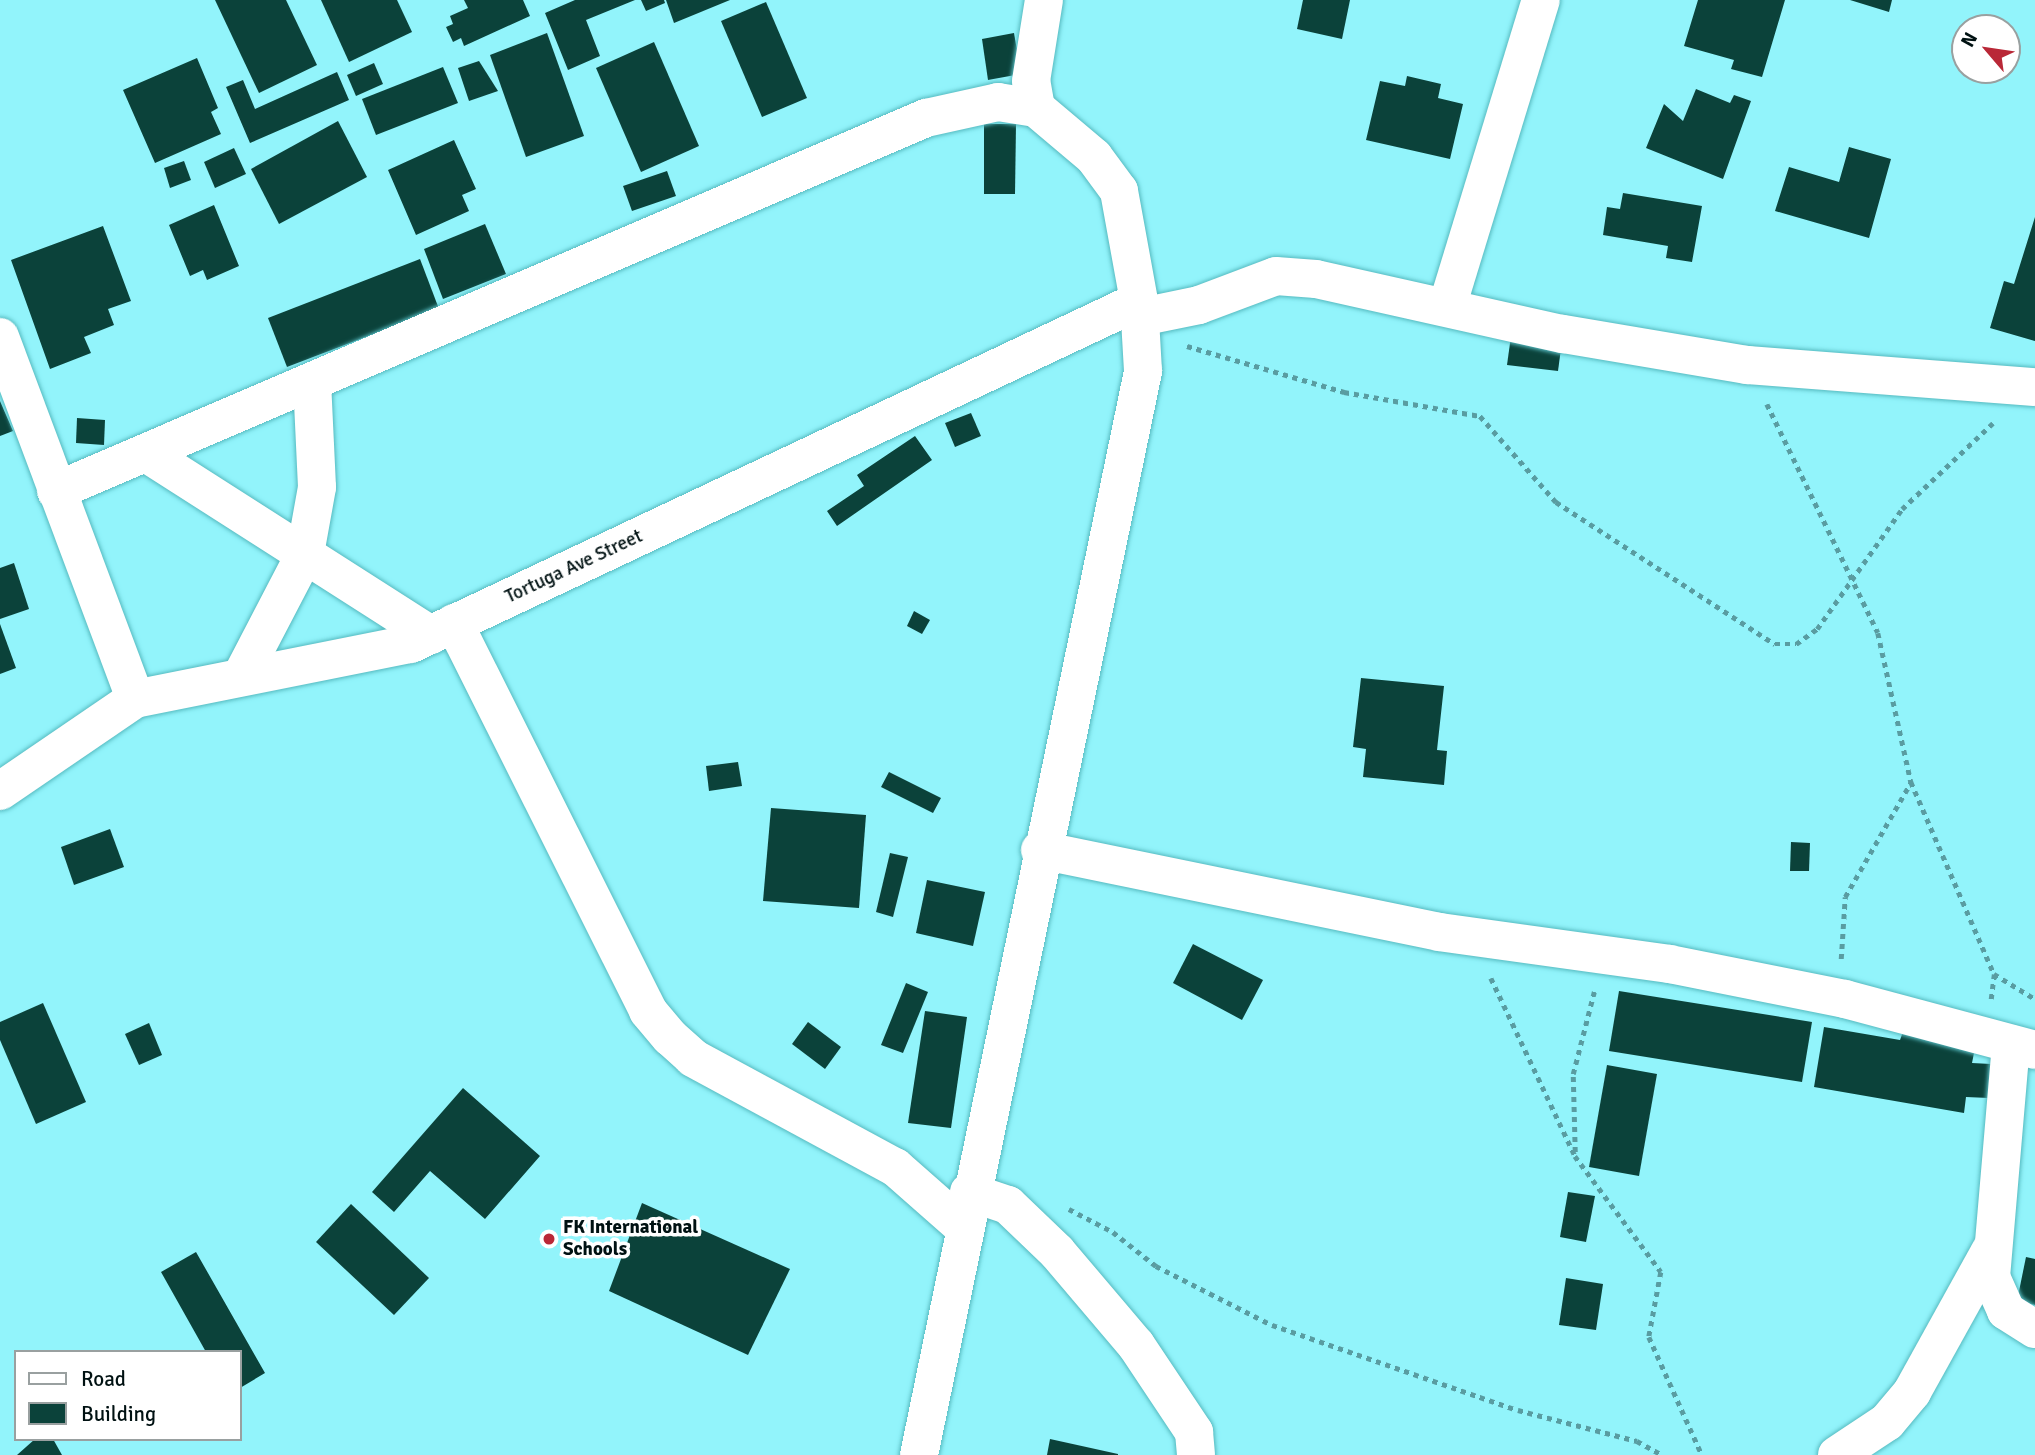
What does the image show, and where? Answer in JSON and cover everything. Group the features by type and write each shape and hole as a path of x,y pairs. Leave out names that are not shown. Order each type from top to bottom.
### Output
{"street":[{"path":"1036,108 1031,81 1044,0"},
{"path":"1447,307 1541,0"},
{"path":"56,492 926,118 998,102 1036,108 1109,172 1119,191 1141,317 1143,371 965,1209 919,1455"},
{"name":"Tortuga Ave Street","path":"0,791 135,699 443,629 1141,317 1199,305 1276,276 1447,307 1563,334 1747,365 2034,387"},
{"path":"0,337 135,699"},
{"path":"242,675 305,554 317,487 312,382"},
{"path":"146,453 305,554 443,629 648,1011 670,1037 693,1058 895,1167 965,1209 1008,1205 1136,1345 1194,1432 1196,1455"},
{"path":"1040,850 1474,938 1642,960 1845,999 2023,1047 1990,1251 1991,1277 2006,1311 2035,1329"},
{"path":"1837,1455 1886,1422 1912,1392 1990,1251"}],"path":[{"path":"1141,317 1343,392 1480,416 1556,502 1774,644 1796,644 1818,629 1854,576 1929,478 2034,387"},
{"path":"1747,365 1854,576 1878,633 1911,782 1994,974 2035,999"},
{"path":"1845,999 1839,931 1845,897 1911,782"},
{"path":"1474,938 1575,1156 1661,1272 1649,1337 1702,1455"},
{"path":"1575,1156 1573,1074 1581,1028 1594,992 1642,960"},
{"path":"1008,1205 1049,1201 1076,1212 1156,1266 1272,1325 1518,1410 1637,1441 1661,1455"}],"building":[{"path":"215,0 286,0 317,65 259,93"},
{"path":"321,0 397,0 412,32 349,62"},
{"path":"464,0 523,0 530,16 464,46 461,38 453,42 446,27 453,24 450,16 468,8"},
{"path":"575,0 635,0 586,20 600,56 568,70 545,13"},
{"path":"641,0 664,0 665,3 646,11"},
{"path":"666,0 730,0 674,23"},
{"path":"1303,0 1350,0 1342,39 1297,29"},
{"path":"1698,0 1785,0 1762,77 1731,69 1734,60 1684,46"},
{"path":"1850,0 1892,0 1889,12"},
{"path":"766,2 807,98 762,117 721,21"},
{"path":"547,33 584,136 526,157 490,55"},
{"path":"1014,33 1021,74 988,80 982,39"},
{"path":"654,42 699,146 641,172 596,68"},
{"path":"197,58 218,108 211,112 221,134 155,163 123,90"},
{"path":"479,61 498,91 469,101 458,68"},
{"path":"374,63 383,84 356,96 347,75"},
{"path":"443,67 458,103 376,135 362,99"},
{"path":"337,72 349,100 250,143 226,87 243,80 255,109"},
{"path":"1407,76 1441,84 1438,98 1463,104 1450,159 1366,140 1380,81 1405,86"},
{"path":"1696,89 1730,103 1734,95 1751,101 1723,179 1646,148 1664,104 1683,121"},
{"path":"338,121 367,177 279,224 251,169"},
{"path":"984,124 1016,124 1015,194 984,194"},
{"path":"454,140 476,189 462,195 469,211 416,235 388,170"},
{"path":"1849,147 1891,159 1869,238 1775,211 1789,167 1839,182"},
{"path":"234,148 246,174 215,188 204,162"},
{"path":"184,161 191,180 170,188 164,168"},
{"path":"667,171 676,196 632,211 623,186"},
{"path":"1623,193 1702,206 1692,262 1666,258 1668,246 1603,235 1607,207 1620,209"},
{"path":"214,205 239,266 207,280 203,270 190,276 169,225"},
{"path":"2035,217 2035,341 1990,328 2004,281 2014,284"},
{"path":"485,224 506,274 443,299 424,249"},
{"path":"103,226 131,301 108,309 114,325 84,337 91,353 50,369 11,260"},
{"path":"420,259 439,309 287,367 268,318"},
{"path":"1511,336 1562,341 1558,371 1507,365"},
{"path":"0,401 13,431 0,436"},
{"path":"971,413 981,436 955,447 945,423"},
{"path":"77,418 105,420 104,445 76,443"},
{"path":"915,436 932,460 837,526 827,511 864,486 857,475"},
{"path":"14,563 29,609 0,619 0,568"},
{"path":"914,611 930,620 922,634 907,626"},
{"path":"0,624 16,668 0,674"},
{"path":"1361,678 1444,686 1437,750 1447,751 1444,785 1363,777 1366,749 1353,747"},
{"path":"738,762 742,786 709,791 706,766"},
{"path":"889,772 941,798 933,813 881,787"},
{"path":"771,808 866,815 859,908 763,901"},
{"path":"110,829 124,867 74,885 61,847"},
{"path":"1791,842 1810,843 1809,871 1790,871"},
{"path":"890,853 908,857 893,917 876,912"},
{"path":"927,880 985,892 973,946 916,933"},
{"path":"1193,944 1263,980 1242,1020 1173,983"},
{"path":"906,983 928,992 903,1053 881,1045"},
{"path":"1619,991 1812,1022 1802,1082 1609,1051"},
{"path":"43,1003 86,1102 36,1124 0,1040 0,1022"},
{"path":"925,1011 967,1017 951,1128 908,1123"},
{"path":"808,1022 841,1047 825,1069 792,1044"},
{"path":"149,1023 162,1055 139,1065 125,1034"},
{"path":"1824,1027 1900,1040 1904,1029 1974,1053 1972,1063 1991,1064 1989,1098 1966,1097 1964,1113 1814,1087"},
{"path":"1607,1065 1657,1074 1639,1176 1589,1167"},
{"path":"463,1088 540,1156 485,1219 430,1171 394,1212 372,1192"},
{"path":"1568,1192 1595,1196 1586,1242 1560,1237"},
{"path":"642,1203 790,1269 748,1355 609,1291"},
{"path":"351,1204 429,1278 394,1315 316,1242"},
{"path":"196,1252 265,1373 242,1387 242,1350 205,1350 161,1272"},
{"path":"2026,1257 2035,1259 2035,1305 2017,1301"},
{"path":"1566,1278 1603,1284 1596,1330 1559,1325"},
{"path":"1050,1439 1118,1454 1118,1455 1047,1455"},
{"path":"33,1441 54,1441 62,1455 17,1455"}],"place":[{"name":"FK International Schools","path":"549,1239"}]}
